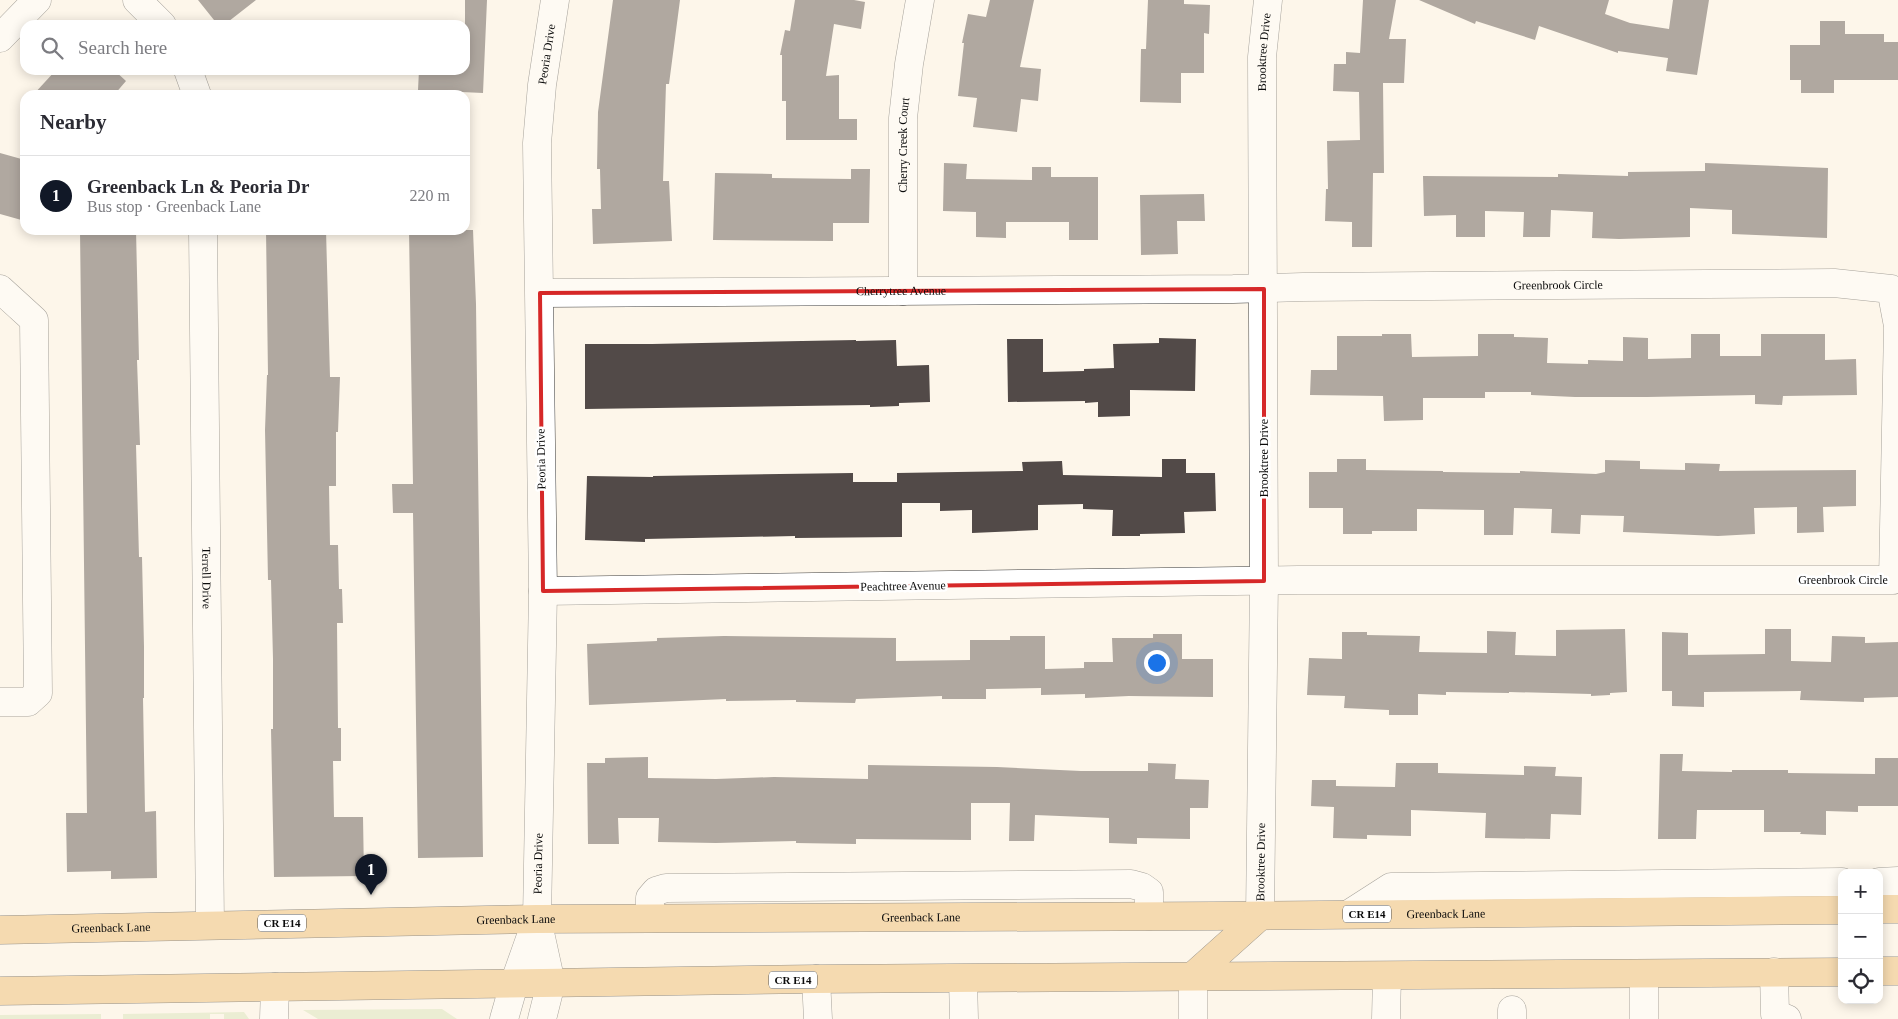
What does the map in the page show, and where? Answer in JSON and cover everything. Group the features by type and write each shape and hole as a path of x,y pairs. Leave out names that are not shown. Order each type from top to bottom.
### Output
{"main road":[{"path":"1883,910 1898,909"},
{"name":"Greenback Lane","path":"3,932 210,924 537,919 1260,916 1838,910"},
{"path":"1193,976 1260,916"},
{"path":"1883,971 1898,971"},
{"name":"CR E14","path":"0,991 816,979 1838,972"}],"street":[{"path":"0,38 37,0"},
{"path":"137,0 157,20"},
{"name":"Peoria Drive","path":"537,919 543,591 537,143 542,85 555,0"},
{"name":"Cherry Creek Court","path":"904,291 903,118 909,64 920,0"},
{"name":"Brooktree Drive","path":"1260,916 1264,581 1262,57 1268,0"},
{"path":"190,75 195,90"},
{"name":"Terrell Drive","path":"203,235 210,924"},
{"name":"Greenbrook Circle","path":"1264,289 1834,283 1891,289 1898,326 1893,580 1264,581"},
{"path":"0,289 34,320 38,693 28,702 0,702"},
{"name":"Cherrytree Avenue","path":"540,293 1264,289"},
{"name":"Peachtree Avenue","path":"543,591 1264,581"},
{"path":"1349,914 1391,887 1838,882"},
{"path":"1883,882 1898,882"},
{"path":"537,919 552,983 542,1019"},
{"path":"504,1019 537,919"},
{"path":"1774,972 1775,1014 1787,1019"},
{"path":"1644,974 1644,1019"},
{"path":"1193,976 1193,1019"},
{"path":"1386,1019 1387,976"},
{"path":"816,979 818,1019"},
{"path":"963,979 964,1019"},
{"path":"274,1019 275,987"}],"highlighted area":[{"path":"1264,289 1264,581 543,591 540,293"}],"green space":[{"path":"442,1009 457,1019 318,1019 303,1010"},
{"path":"244,1012 249,1019 224,1019 224,1014 210,1014 210,1019 123,1019 123,1014"},
{"path":"101,1014 101,1019 0,1019 0,1015"}],"building":[{"path":"198,0 256,0 230,20 214,20"},
{"path":"465,0 487,0 483,93 470,92 470,90 418,90 419,75 470,75 470,20 465,20"},
{"path":"613,0 680,0 669,84 666,84 663,181 669,181 672,241 593,244 592,209 601,209 600,169 597,169 598,112"},
{"path":"795,0 854,0 865,2 861,29 834,24 826,76 839,75 839,119 857,119 857,140 786,140 786,101 782,101 782,55 780,55 785,30 790,31"},
{"path":"990,0 1034,0 1020,67 1041,69 1038,101 1021,99 1017,132 973,127 977,98 958,96 964,43 962,43 968,14 986,17"},
{"path":"1148,0 1184,0 1184,4 1210,5 1209,34 1204,33 1204,73 1181,73 1181,103 1140,102 1141,49 1146,49"},
{"path":"1363,0 1396,0 1389,39 1406,39 1404,83 1383,83 1384,173 1373,173 1372,247 1352,247 1352,222 1325,221 1326,189 1328,189 1327,141 1360,140 1359,92 1333,91 1334,64 1346,64 1346,52 1360,53"},
{"path":"1419,0 1609,0 1605,14 1630,23 1669,29 1673,0 1709,0 1697,75 1666,71 1668,58 1618,51 1618,53 1539,26 1535,40 1476,21 1475,24"},
{"path":"1820,21 1845,21 1845,34 1884,34 1884,42 1898,42 1898,80 1834,80 1834,93 1801,93 1801,80 1790,80 1790,45 1820,45"},
{"path":"51,75 119,75 126,81 118,90 38,90"},
{"path":"0,153 20,159 20,220 0,214"},
{"path":"944,163 967,164 966,179 1032,180 1032,167 1051,167 1051,177 1098,177 1098,240 1069,240 1069,222 1006,222 1006,238 976,237 976,212 943,211"},
{"path":"1705,163 1828,168 1827,238 1732,234 1732,210 1690,208 1690,237 1619,239 1592,238 1593,212 1551,210 1550,237 1523,237 1524,212 1485,211 1485,237 1456,237 1456,215 1424,216 1423,176 1558,177 1558,174 1628,176 1628,172 1705,171"},
{"path":"851,169 870,169 869,223 833,223 833,241 713,240 715,173 772,174 772,178 851,179"},
{"path":"1204,194 1205,221 1177,221 1178,254 1141,255 1140,195"},
{"path":"470,230 473,230 476,304 483,857 418,858 413,513 393,513 392,484 413,484 409,235 470,235"},
{"path":"80,235 136,235 140,445 136,445 139,557 142,557 145,812 156,811 157,878 111,879 111,871 67,872 66,813 87,813"},
{"path":"266,235 326,235 330,377 340,377 338,432 336,432 336,486 329,486 330,545 338,545 339,589 342,589 343,623 337,623 338,728 341,728 341,761 333,761 334,817 363,817 364,876 274,877 271,729 273,729 273,659 271,580 268,580 265,430 268,375"},
{"path":"1382,334 1411,334 1412,357 1478,356 1478,334 1514,334 1514,337 1548,338 1547,363 1588,364 1588,360 1623,361 1623,337 1648,338 1648,359 1691,358 1691,334 1720,334 1720,356 1761,356 1761,334 1825,334 1825,360 1856,359 1857,395 1783,396 1782,405 1755,404 1755,395 1575,397 1531,395 1531,392 1485,392 1485,398 1423,398 1423,420 1384,421 1383,396 1310,395 1311,370 1337,370 1337,336 1382,336"},
{"path":"1159,338 1196,339 1195,391 1130,390 1130,416 1098,417 1098,402 1008,402 1007,339 1043,339 1043,372 1114,368 1113,344 1159,343"},
{"path":"896,340 897,366 929,365 930,402 899,403 899,406 870,407 870,405 585,409 585,344"},
{"path":"1162,459 1186,459 1186,473 1215,473 1216,511 1184,512 1185,533 1112,536 1113,510 1083,509 1083,504 1038,505 1038,530 972,533 972,510 940,511 940,503 902,503 902,537 795,538 795,536 645,539 645,542 585,540 587,476 653,477 853,473 853,482 897,482 897,473 1023,471 1022,462 1062,461 1063,475 1162,477"},
{"path":"1337,459 1366,459 1366,470 1443,472 1520,473 1520,471 1596,474 1605,472 1605,460 1640,461 1640,469 1685,470 1685,463 1720,464 1719,471 1856,470 1856,506 1823,507 1824,532 1797,533 1797,507 1754,508 1755,534 1718,536 1623,532 1624,516 1581,515 1580,534 1551,533 1552,509 1514,508 1513,535 1484,535 1484,510 1417,509 1417,531 1372,531 1372,534 1343,534 1343,508 1309,508 1309,472 1337,472"},
{"path":"1625,629 1627,692 1591,696 1591,694 1509,692 1446,692 1446,695 1418,694 1418,715 1389,715 1389,710 1344,708 1345,696 1307,695 1309,658 1342,659 1342,632 1367,632 1367,635 1420,636 1419,652 1487,653 1487,631 1516,632 1515,655 1556,656 1556,630"},
{"path":"1765,629 1791,629 1791,661 1831,662 1832,636 1865,637 1865,643 1898,642 1898,697 1864,698 1864,702 1800,700 1801,691 1704,692 1704,707 1672,706 1672,691 1662,691 1662,632 1688,633 1688,655 1765,654"},
{"path":"1153,634 1182,634 1182,659 1213,659 1213,697 1129,696 1085,698 1085,694 1041,695 1041,688 986,689 986,699 942,699 942,696 856,699 855,703 796,702 796,700 726,701 726,699 589,705 587,644 657,641 657,638 724,636 896,638 896,661 970,660 970,640 1010,640 1010,636 1045,636 1045,669 1084,668 1084,662 1113,662 1112,638 1153,638"},
{"path":"1660,754 1683,754 1682,771 1788,770 1788,773 1875,774 1875,758 1898,758 1898,806 1858,806 1858,812 1826,811 1826,835 1800,834 1801,832 1764,832 1764,810 1697,810 1696,839 1658,839"},
{"path":"648,757 648,778 716,779 774,777 868,779 868,765 1148,771 1148,763 1176,764 1175,779 1209,780 1208,808 1190,808 1190,839 1137,838 1137,844 1109,843 1109,818 1035,815 1034,841 1009,841 1010,803 971,803 971,840 856,839 856,844 796,843 796,841 658,842 659,818 618,818 619,844 588,844 587,763 605,763 605,758"},
{"path":"1396,763 1438,763 1438,773 1524,775 1524,766 1556,767 1555,776 1582,777 1581,815 1551,814 1550,839 1485,838 1486,813 1411,810 1411,836 1367,835 1367,839 1333,838 1334,807 1311,806 1312,780 1336,780 1336,786 1395,787"}],"place":[{"name":"Greenback Ln & Peoria Dr","path":"371,895"}]}
